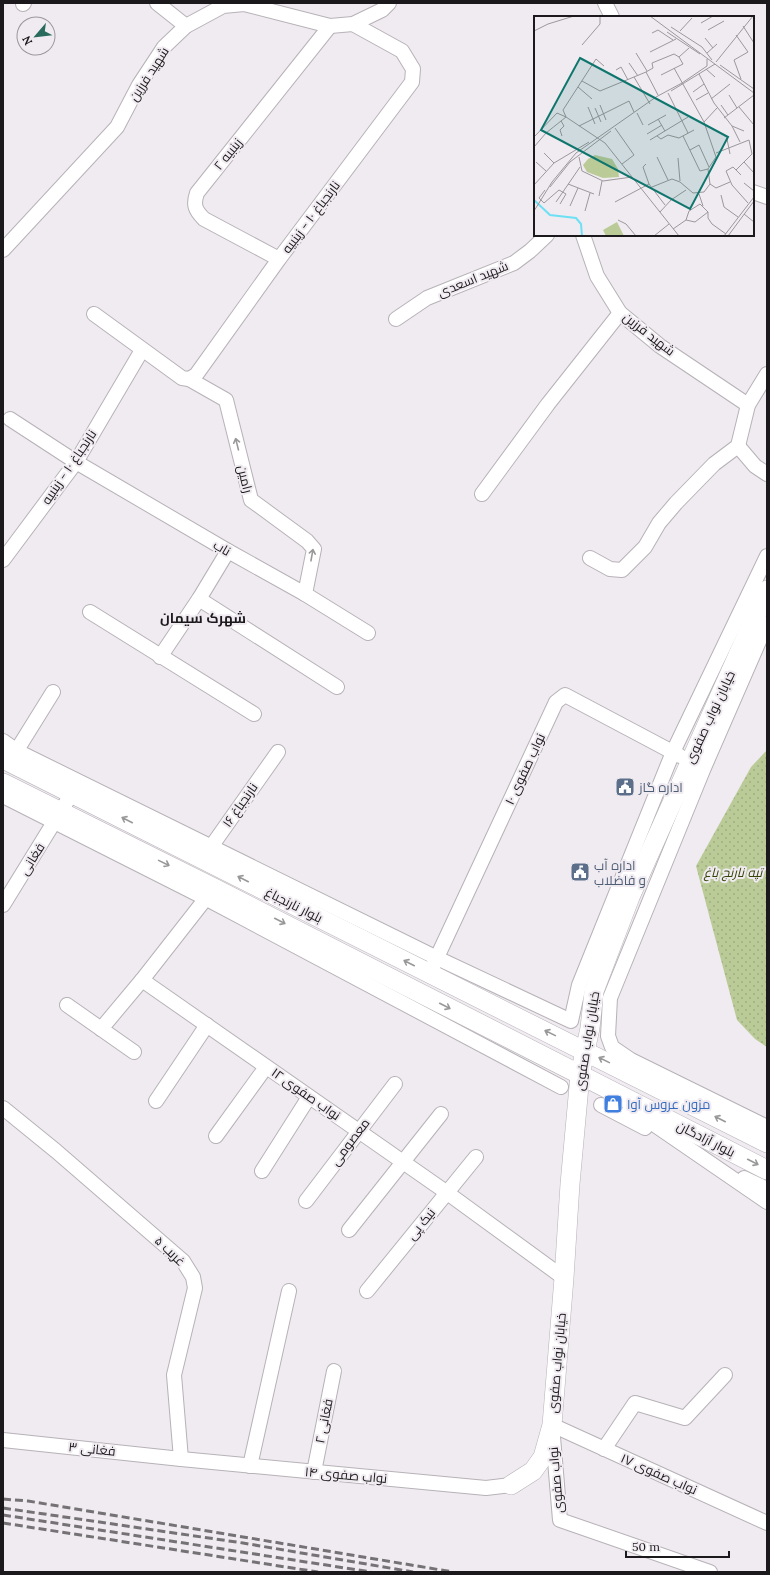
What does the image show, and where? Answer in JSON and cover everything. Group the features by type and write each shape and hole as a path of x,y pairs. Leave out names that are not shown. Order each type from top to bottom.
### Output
{"main road":[{"name":"خیابان نواب صفوی","path":"511,1485 532,1471 543,1457 552,1425 570,1184 580,1075 594,990 630,897 681,756 763,625 767,590"},
{"name":"بلوار نارنجباغ","path":"10,758 72,793 207,853 434,966 585,1051"},
{"name":"بلوار نارنجباغ","path":"3,783 58,817 211,894 580,1075"},
{"name":"بلوار آزادگان","path":"585,1051 767,1143"},
{"name":"بلوار آزادگان","path":"580,1075 606,1098 767,1170"}],"street":[{"path":"157,3 186,26"},
{"name":"شهید فرزین","path":"3,250 116,127 139,85 164,47 186,26 222,6 244,4 330,26 353,24 382,10 389,3"},
{"path":"605,3 612,16"},
{"name":"نارنجباغ ۱۰ - زینبیه","path":"189,379 196,375 279,259 412,82 413,69 402,51 353,24"},
{"name":"زینبیه ۲","path":"279,259 204,219 196,211 194,202 197,193 330,26"},
{"path":"754,192 767,197"},
{"name":"شهید اسعدی","path":"396,319 428,298 514,263 546,236"},
{"name":"شهید فرزین","path":"583,236 597,276 620,313 660,346 748,405"},
{"path":"482,494 548,404 620,313"},
{"path":"94,314 182,378 189,379"},
{"name":"نارنجباغ ۱۰ - زینبیه","path":"3,560 76,462 142,350"},
{"path":"590,558 610,569 622,570 645,547 659,523 676,503 714,464 738,446 748,405 767,374"},
{"name":"رامین","path":"189,379 226,400 251,500 307,541 314,549 305,594"},
{"name":"ناب","path":"10,420 76,462 305,594 368,633"},
{"path":"738,446 755,466 767,474"},
{"path":"160,657 199,599 228,551"},
{"path":"434,966 571,1021 579,985 681,756 767,556"},
{"path":"199,599 337,687"},
{"path":"90,612 160,657 254,714"},
{"path":"763,625 610,998 608,1036 612,1047 632,1060 767,1127"},
{"path":"10,758 53,692"},
{"name":"نواب صفوی ۱۰","path":"434,966 556,702 565,695 681,756"},
{"path":"3,741 10,758 207,853"},
{"name":"نارنجباغ ۱۶","path":"207,853 278,752"},
{"name":"فغانی","path":"3,905 72,793"},
{"path":"3,796 58,817"},
{"path":"101,1029 211,894 561,1087"},
{"name":"نواب صفوی ۱۲","path":"142,980 446,1192 564,1278"},
{"path":"67,1005 134,1052"},
{"path":"156,1101 206,1025"},
{"path":"216,1136 266,1067"},
{"name":"معصومی","path":"306,1201 395,1084"},
{"path":"262,1171 309,1097"},
{"path":"606,1098 618,1100 767,1202"},
{"name":"غریب ۵","path":"3,1108 56,1151 183,1261 193,1277 194,1288 174,1375 181,1459"},
{"path":"349,1230 441,1114"},
{"name":"نیک پی","path":"367,1291 476,1157"},
{"path":"702,1158 767,1189"},
{"path":"250,1466 289,1291"},
{"name":"فغانی ۲","path":"314,1472 334,1371"},
{"path":"604,1449 635,1403 685,1418 724,1375"},
{"name":"نواب صفوی ۱۷","path":"552,1425 767,1523"},
{"name":"نواب صفوی","path":"552,1425 560,1520 710,1572"},
{"name":"فغانی ۳","path":"3,1440 181,1459"},
{"name":"نواب صفوی ۱۴","path":"181,1459 486,1488 511,1485"}],"green space":[{"name":"تپه نارنج باغ","path":"767,750 767,1047 755,1039 737,1020 696,866 751,767"}],"railway":[{"path":"3,1499 28,1501 453,1572"},
{"path":"3,1508 243,1543 413,1572"},
{"path":"3,1515 371,1572"},
{"path":"3,1523 318,1572"}],"place":[{"name":"اداره گاز","path":"625,787"},
{"name":"اداره آب و فاضلاب","path":"580,872"},
{"name":"مزون عروس آوا","path":"613,1104"}],"district":[{"name":"شهرک سیمان","path":"203,618"}]}
